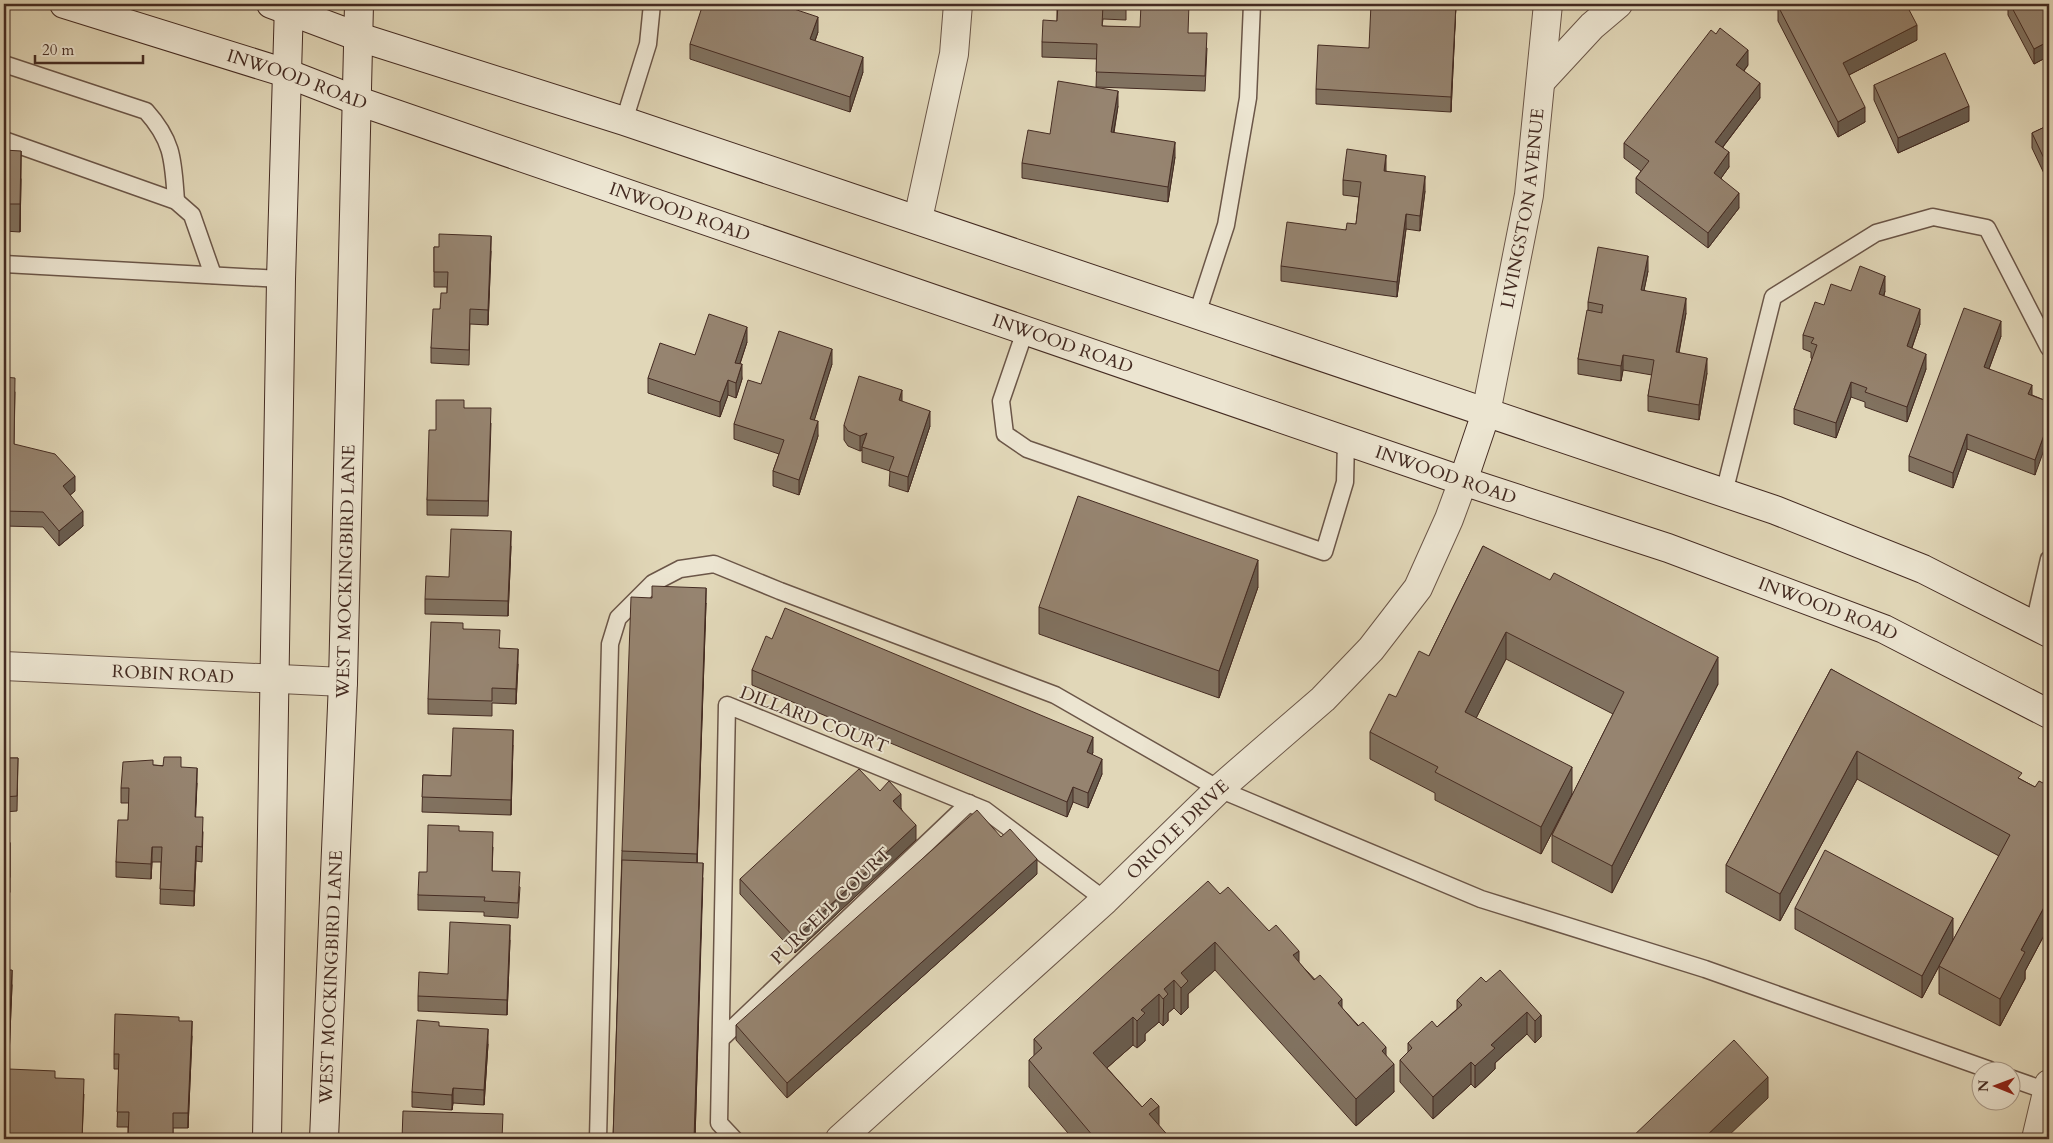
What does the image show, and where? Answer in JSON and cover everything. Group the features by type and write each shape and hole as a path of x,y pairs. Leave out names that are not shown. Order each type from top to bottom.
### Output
{"main road":[{"name":"INWOOD ROAD","path":"64,4 286,73 358,101 1025,331 1463,481 1668,548 1810,600 1884,630 2049,714"},
{"name":"WEST MOCKINGBIRD LANE","path":"324,1139 343,682 359,4"},
{"path":"918,220 954,54 958,4"},
{"name":"LIVINGSTON AVENUE","path":"1463,481 1486,413 1529,195 1542,80 1548,4"},
{"path":"1542,80 1592,26 1618,4"},
{"path":"268,1139 274,679 286,73 283,6 359,37 624,121 1775,510 1923,569 2041,628"},
{"name":"ORIOLE DRIVE","path":"840,1139 1105,900 1219,790 1323,699 1371,649 1418,588 1449,519 1463,481"},
{"name":"ROBIN ROAD","path":"4,666 343,682"},
{"path":"2036,1139 2048,1087"}],"lane":[{"path":"624,121 648,44 652,4"},
{"path":"1197,314 1226,225 1248,98 1252,4"},
{"path":"4,64 146,111 156,121 172,152 176,202"},
{"path":"4,140 176,202 192,215 213,275"},
{"path":"1724,493 1773,298 1876,233 1933,216 1987,228 2049,348"},
{"path":"4,264 281,279"},
{"path":"1025,331 1001,401 1004,434 1027,450 1324,552 1345,482 1346,441"},
{"path":"2041,628 2049,559"},
{"path":"598,1139 610,644 618,618 653,583 680,569 714,564 1055,695 1219,790 1481,899 1705,968 1970,1063"},
{"name":"DILLARD COURT","path":"734,1139 719,1123 727,705 985,810 1105,900"},
{"name":"PURCELL COURT","path":"721,1039 969,803"},
{"path":"2020,1080 2048,1087"}],"building":[{"path":"703,4 746,4 756,7 758,4 779,4 818,17 810,39 863,57 850,97 690,44"},
{"path":"1058,4 1103,4 1102,26 1140,27 1141,4 1189,4 1188,33 1207,33 1205,76 1096,72 1097,44 1042,42 1043,20 1057,21"},
{"path":"1371,4 1456,4 1451,97 1316,89 1318,45 1369,48"},
{"path":"1782,4 1906,4 1917,25 1843,63 1865,107 1838,122 1778,6"},
{"path":"2010,4 2049,4 2049,41 2034,49"},
{"path":"1720,28 1748,50 1736,65 1760,83 1715,142 1729,152 1714,173 1739,193 1708,233 1636,178 1649,161 1624,143 1711,30 1716,34"},
{"path":"1945,53 1969,106 1898,138 1874,85"},
{"path":"1058,81 1118,91 1111,132 1175,142 1168,187 1022,163 1028,130 1050,134"},
{"path":"2049,125 2049,169 2032,133"},
{"path":"1347,149 1386,155 1384,171 1425,176 1420,216 1406,214 1397,282 1281,266 1287,222 1346,230 1347,223 1356,224 1361,182 1343,180"},
{"path":"4,150 21,151 20,204 4,204"},
{"path":"439,234 491,236 488,310 470,309 469,350 431,348 433,309 440,309 441,293 447,293 448,272 434,272 434,247 439,247"},
{"path":"1598,247 1648,256 1641,290 1686,298 1676,352 1707,358 1699,405 1648,396 1654,360 1623,355 1621,366 1578,359 1587,310 1602,313 1603,305 1588,302"},
{"path":"1860,266 1885,276 1879,294 1920,309 1907,346 1926,354 1907,407 1865,392 1867,388 1851,382 1836,423 1794,409 1817,345 1811,343 1814,338 1803,335 1815,302 1824,305 1831,284 1851,291"},
{"path":"1964,308 2001,321 1984,367 2032,385 2028,394 2049,402 2049,421 2035,460 1967,434 1953,473 1909,456"},
{"path":"709,314 747,327 735,363 742,364 736,383 728,380 720,402 648,378 660,343 695,355"},
{"path":"779,331 832,349 810,419 818,421 799,480 773,471 784,440 734,424 748,380 761,384"},
{"path":"859,376 902,390 899,400 930,411 908,477 889,471 894,457 862,447 867,433 860,436 848,431 844,425"},
{"path":"4,377 15,378 14,444 55,454 75,476 63,486 83,511 59,531 43,512 4,511"},
{"path":"436,400 464,400 464,408 491,408 488,501 427,500 429,430 436,430"},
{"path":"1078,496 1258,560 1219,671 1039,607"},
{"path":"451,529 511,531 508,601 425,599 426,576 449,577"},
{"path":"1483,546 1550,580 1554,573 1718,657 1612,866 1552,835 1624,692 1506,632 1465,712 1572,767 1541,827 1435,772 1438,767 1370,732 1389,694 1396,697 1419,651 1429,656"},
{"path":"652,586 706,588 697,854 622,851 631,597 652,598"},
{"path":"785,608 1093,737 1087,752 1102,759 1088,793 1073,787 1067,802 752,670 766,636 772,639"},
{"path":"431,622 463,623 463,629 500,630 499,648 518,649 516,689 492,688 492,701 428,699"},
{"path":"1831,669 2022,773 2018,778 2035,787 2039,781 2049,786 2049,898 2021,950 2025,952 2000,999 1939,966 2010,835 1857,751 1780,894 1726,865"},
{"path":"453,728 513,730 511,800 422,797 423,775 451,776"},
{"path":"164,757 181,757 181,767 197,768 195,817 203,817 202,847 196,846 194,891 160,889 162,847 152,847 151,864 116,862 118,820 128,820 129,788 121,788 123,762 153,760 153,765 163,766"},
{"path":"4,758 18,758 17,796 4,797"},
{"path":"859,769 880,791 889,781 901,794 893,801 916,825 795,938 740,879"},
{"path":"977,810 1001,837 1010,829 1037,859 787,1083 736,1025"},
{"path":"428,825 459,826 459,831 493,832 492,871 520,872 518,903 484,901 485,897 418,895 419,872 427,872"},
{"path":"4,843 10,843 10,877 4,877"},
{"path":"1825,850 1953,918 1922,976 1795,908"},
{"path":"622,860 703,863 694,1139 613,1139"},
{"path":"1208,881 1220,894 1228,887 1269,931 1276,925 1299,951 1293,955 1314,980 1320,975 1342,999 1338,1003 1358,1026 1363,1022 1386,1047 1382,1051 1394,1064 1356,1099 1215,942 1181,973 1188,981 1181,988 1174,980 1164,989 1168,994 1163,999 1159,994 1141,1010 1145,1013 1137,1021 1133,1017 1093,1053 1142,1107 1151,1098 1159,1106 1149,1114 1171,1139 1102,1139 1096,1133 1093,1136 1029,1060 1042,1048 1034,1039"},
{"path":"450,922 510,925 507,1000 418,996 419,972 448,974"},
{"path":"4,970 12,970 9,1042 4,1042"},
{"path":"1500,970 1541,1015 1535,1021 1527,1012 1491,1045 1495,1048 1475,1066 1471,1062 1433,1097 1400,1060 1412,1048 1408,1043 1432,1021 1437,1027 1462,1005 1457,1000 1481,977 1486,982"},
{"path":"115,1014 179,1017 179,1021 192,1021 188,1113 173,1113 173,1139 128,1139 129,1112 117,1112 119,1054 114,1054"},
{"path":"417,1020 439,1022 439,1026 488,1029 484,1090 453,1088 452,1095 412,1092"},
{"path":"1734,1040 1768,1077 1703,1139 1630,1139"},
{"path":"9,1069 55,1071 55,1078 84,1079 82,1139 4,1137 4,1076 8,1076"},
{"path":"403,1111 503,1114 502,1139 402,1139"}]}
